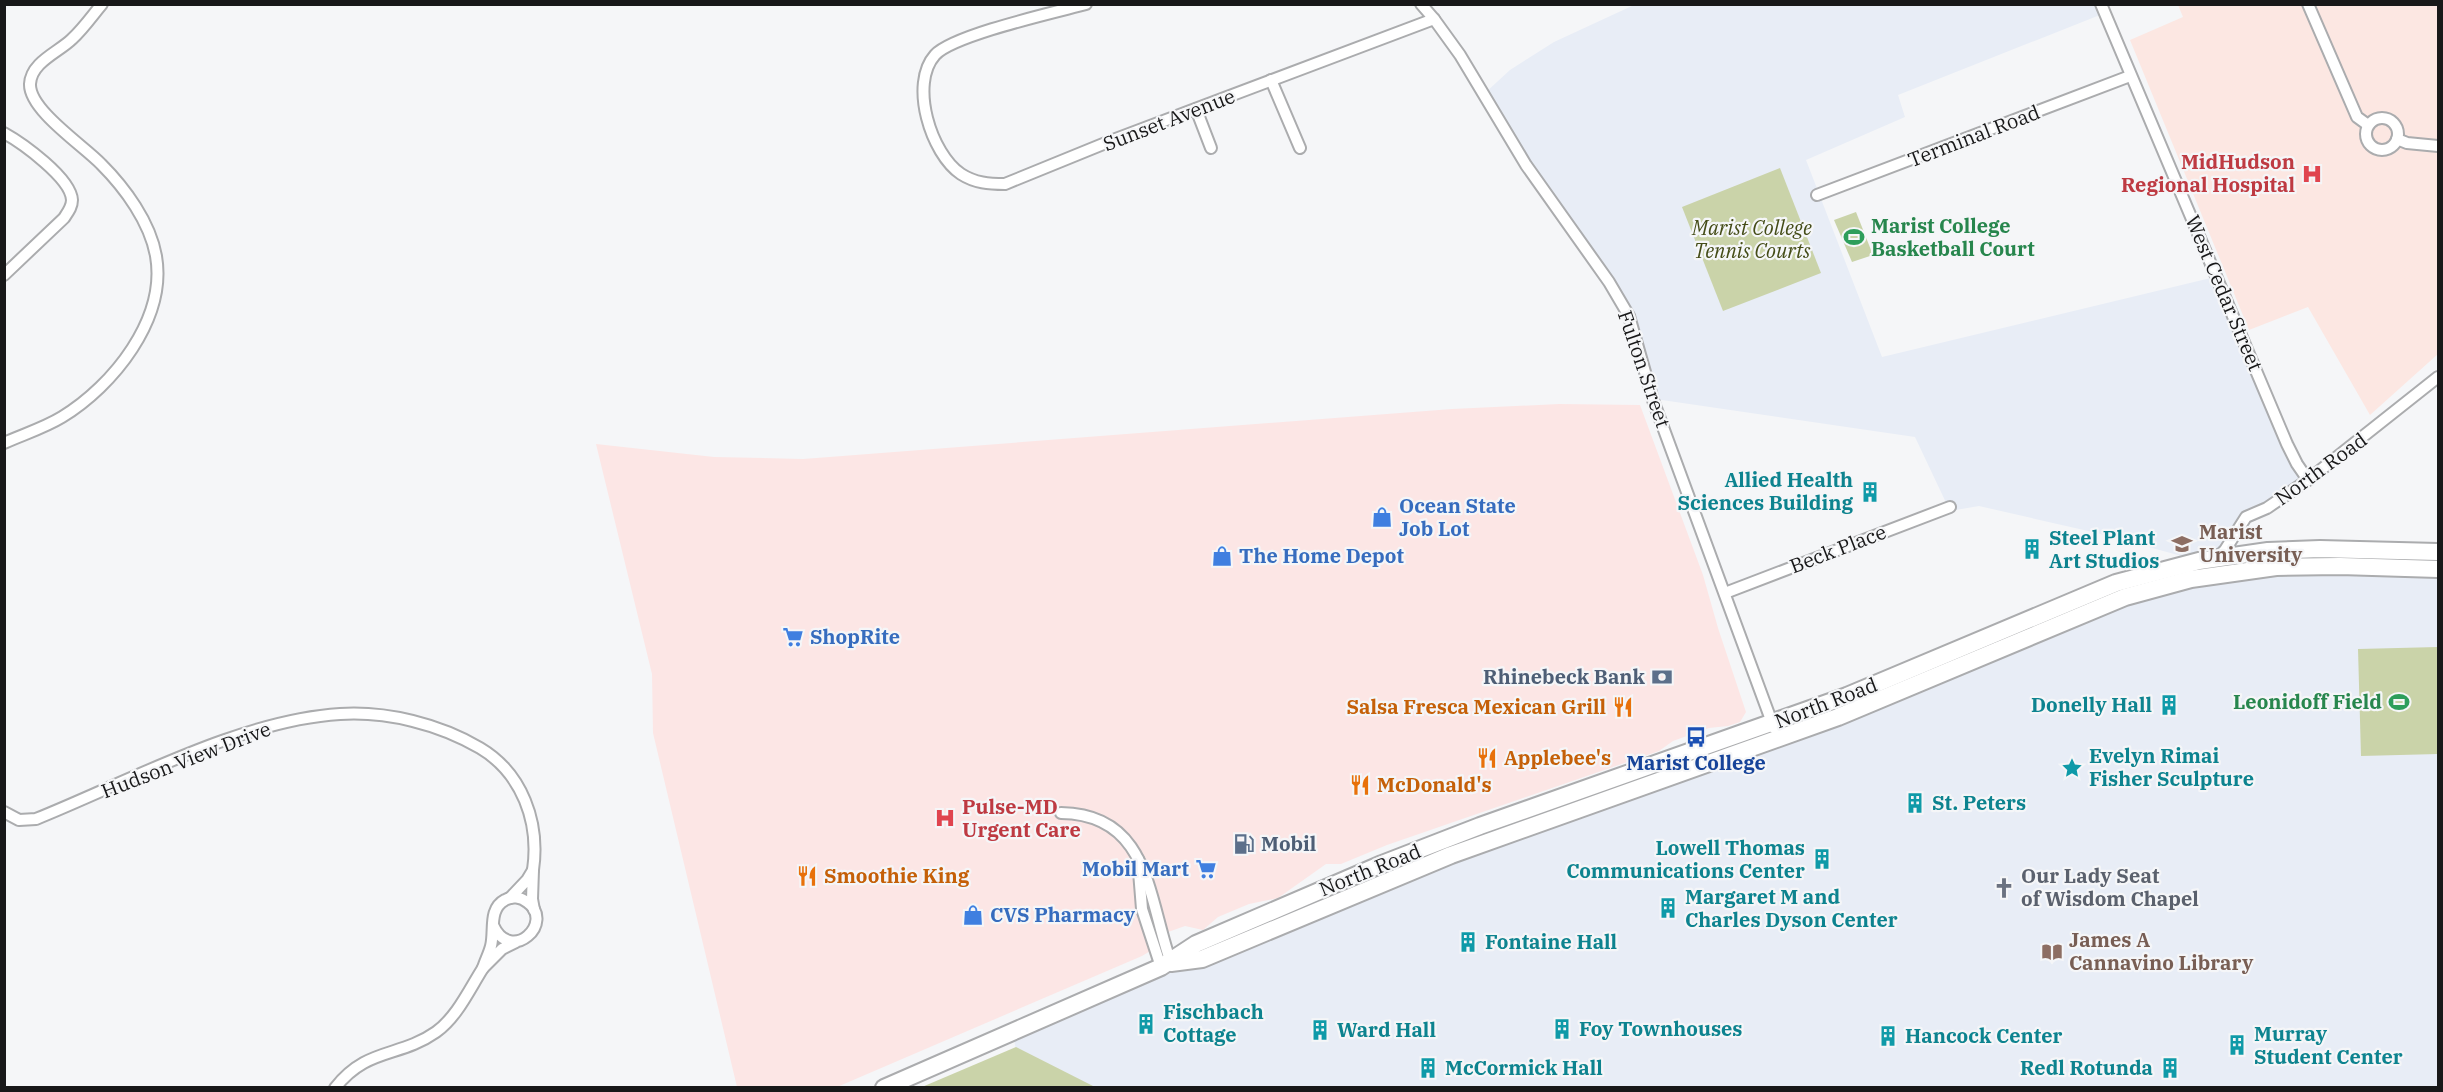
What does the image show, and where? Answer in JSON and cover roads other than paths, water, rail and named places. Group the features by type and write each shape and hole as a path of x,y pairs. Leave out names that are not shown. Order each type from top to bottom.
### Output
{"highway":[{"path":"2216,558 2303,549 2439,552"},
{"name":"North Road","path":"884,1088 1166,965 1196,944 1398,857 1886,680 2100,589 2149,573 2216,558"},
{"name":"North Road","path":"1166,965 1202,959 1443,858 1778,740 1889,697 2100,606 2149,590 2208,576 2276,567 2439,569"}],"street":[{"path":"5,443 57,420 98,389 132,346 147,317 155,292 156,256 141,216 103,165 40,106 30,88 32,75 39,65 72,39 102,4"},
{"name":"Sunset Avenue","path":"1086,4 963,39 936,53 929,64 924,86 924,104 934,141 944,158 961,174 986,184 1005,184 1434,19"},
{"name":"Fulton Street","path":"1421,4 1460,55 1526,165 1609,282 1629,316 1653,400 1778,740"},
{"name":"West Cedar Street","path":"2101,4 2293,456 2307,481"},
{"path":"2308,4 2357,117 2368,125"},
{"name":"Terminal Road","path":"1817,195 2130,76"},
{"path":"1272,80 1300,148"},
{"path":"1196,109 1211,148"},
{"path":"2378,118 2388,119 2396,126 2397,139 2390,148 2375,149 2366,138 2368,125 2378,118"},
{"path":"4,133 23,144 49,166 66,186 72,199 70,209 64,218 4,275"},
{"path":"2397,139 2407,143 2439,146"},
{"name":"North Road","path":"2216,558 2225,550 2241,522 2252,514 2267,508 2307,481 2439,377"},
{"name":"Beck Place","path":"1725,593 1950,507"},
{"name":"Hudson View Drive","path":"4,812 19,820 36,819 152,770 265,728 332,714 382,716 415,722 462,739 485,752 512,775 523,795 530,816 534,843 532,899 534,910"},
{"path":"1061,813 1082,815 1105,823 1126,841 1146,874 1162,938 1166,965"},
{"path":"335,1088 346,1074 365,1060 416,1042 436,1032 452,1016 483,968 490,948 493,918 498,905 510,898 533,870"},
{"path":"483,968 502,950 528,937 536,925 534,910 524,900 510,898"},
{"path":"493,925 502,938 516,942"}],"place":[{"name":"MidHudson Regional Hospital","path":"2312,174"},
{"name":"Marist College Basketball Court","path":"1854,237"},
{"name":"Allied Health Sciences Building","path":"1870,492"},
{"name":"Ocean State Job Lot","path":"1382,517"},
{"name":"Marist University","path":"2182,544"},
{"name":"Steel Plant Art Studios","path":"2032,549"},
{"name":"The Home Depot","path":"1222,556"},
{"name":"ShopRite","path":"793,637"},
{"name":"Rhinebeck Bank","path":"1662,677"},
{"name":"Leonidoff Field","path":"2399,702"},
{"name":"Donelly Hall","path":"2169,705"},
{"name":"Salsa Fresca Mexican Grill","path":"1623,707"},
{"name":"Marist College","path":"1696,737"},
{"name":"Applebee's","path":"1487,758"},
{"name":"Evelyn Rimai Fisher Sculpture","path":"2072,768"},
{"name":"McDonald's","path":"1360,785"},
{"name":"St. Peters","path":"1915,803"},
{"name":"Pulse-MD Urgent Care","path":"945,818"},
{"name":"Mobil","path":"1244,844"},
{"name":"Lowell Thomas Communications Center","path":"1822,859"},
{"name":"Mobil Mart","path":"1206,869"},
{"name":"Smoothie King","path":"807,876"},
{"name":"Our Lady Seat of Wisdom Chapel","path":"2004,888"},
{"name":"Margaret M and Charles Dyson Center","path":"1668,908"},
{"name":"CVS Pharmacy","path":"973,915"},
{"name":"Fontaine Hall","path":"1468,942"},
{"name":"James A Cannavino Library","path":"2052,952"},
{"name":"Fischbach Cottage","path":"1146,1024"},
{"name":"Foy Townhouses","path":"1562,1029"},
{"name":"Ward Hall","path":"1320,1030"},
{"name":"Hancock Center","path":"1888,1036"},
{"name":"Murray Student Center","path":"2237,1045"},
{"name":"McCormick Hall","path":"1428,1068"},
{"name":"Redl Rotunda","path":"2170,1068"}],"park label":[{"name":"Marist College Tennis Courts","path":"1752,240"}]}
